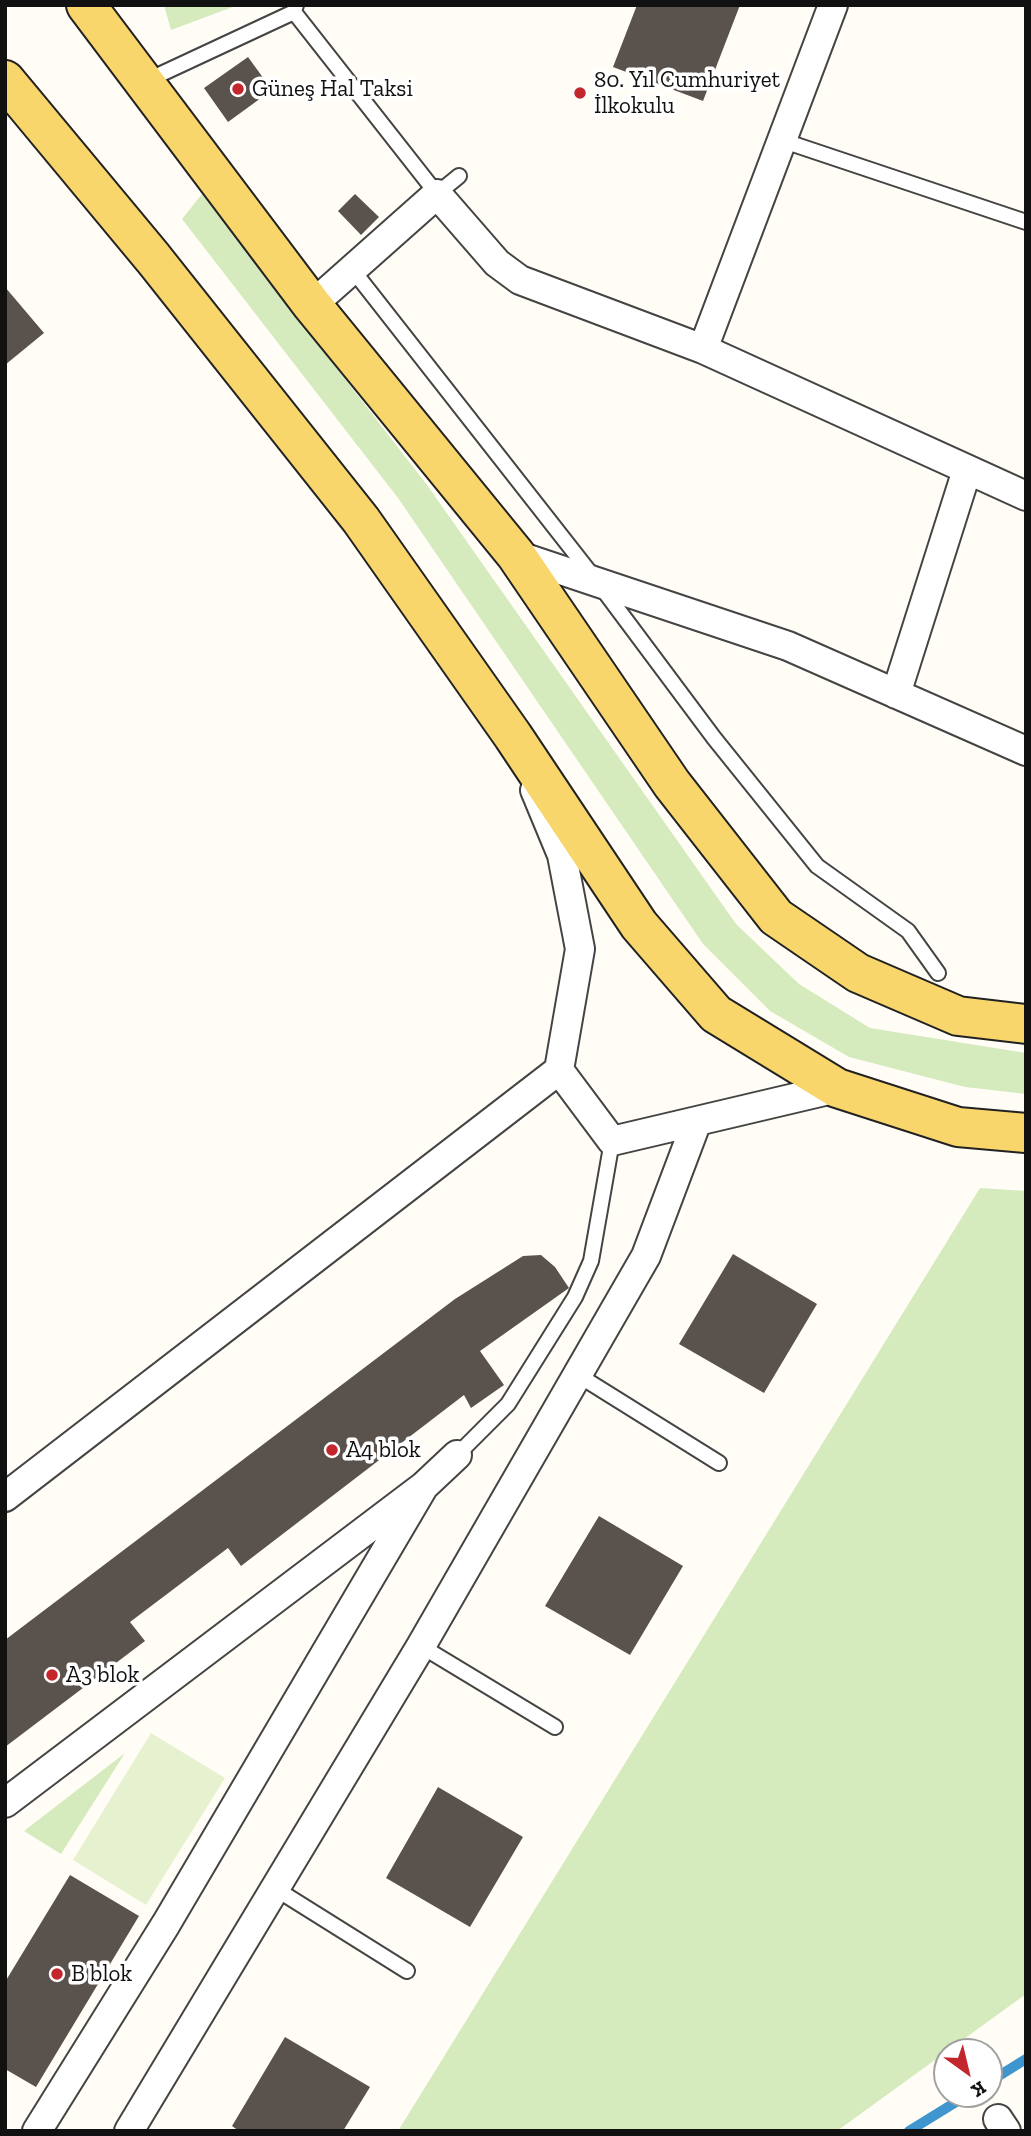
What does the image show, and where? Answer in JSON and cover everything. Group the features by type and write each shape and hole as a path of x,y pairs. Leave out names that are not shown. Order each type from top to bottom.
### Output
{"main road":[{"path":"86,5 142,83 312,304 516,555 672,784 776,917 858,973 958,1016 1026,1024"},
{"path":"120,5 142,83"},
{"path":"5,80 144,248 361,520 513,736 639,925 716,1014 837,1088 958,1127 1026,1133"}],"street":[{"path":"703,349 833,5"},
{"path":"312,304 437,194 497,263 520,280 703,349 1026,496"},
{"path":"896,694 967,470"},
{"path":"516,555 788,646 1026,751"},
{"path":"5,1497 559,1070 580,949 562,855 513,736"},
{"path":"559,1070 611,1140 837,1088"},
{"path":"128,2131 421,1646 646,1256 697,1121"},
{"path":"5,1803 424,1486 457,1455"},
{"path":"37,2131 166,1924 424,1486"}],"lane":[{"path":"142,83 295,8 437,194 459,176"},
{"path":"781,141 1026,222"},
{"path":"352,269 599,584 714,738 817,866 908,931 939,973"},
{"path":"457,1455 508,1404 575,1297 591,1261 611,1140"},
{"path":"578,1376 719,1463"},
{"path":"421,1646 555,1727"},
{"path":"276,1889 407,1971"}],"green space":[{"path":"164,5 238,5 171,30"},
{"path":"202,194 427,485 736,924 799,984 870,1028 1026,1053 1026,1094 965,1087 849,1057 770,1011 703,944 398,498 182,219"},
{"path":"980,1188 1026,1191 1026,1994 965,2038 933,2038 933,2061 837,2131 398,2131"},
{"path":"151,1733 225,1778 146,1905 73,1860"},
{"path":"125,1753 61,1854 24,1831"}],"building":[{"path":"637,5 740,5 703,101 613,67"},
{"name":"Güneş Hal Taksi","path":"248,57 272,90 228,122 204,88"},
{"path":"355,194 379,217 361,235 338,211"},
{"path":"5,287 44,333 5,365"},
{"path":"733,1254 817,1304 764,1393 679,1344"},
{"path":"541,1255 555,1267 569,1288 480,1351 504,1385 471,1408 464,1395 241,1566 228,1548 130,1622 145,1641 5,1747 5,1640 455,1299 523,1256"},
{"path":"599,1516 683,1566 630,1655 545,1606"},
{"path":"438,1787 523,1837 470,1927 386,1878"},
{"name":"B blok","path":"70,1875 139,1916 36,2087 5,2069 5,1982"},
{"path":"285,2037 370,2087 343,2131 239,2131 232,2126"}],"waterway":[{"path":"1003,2073 1026,2059"},
{"path":"909,2131 946,2108"}],"place":[{"name":"Güneş Hal Taksi","path":"238,89"},
{"name":"80. Yıl Cumhuriyet İlkokulu","path":"580,93"},
{"name":"A4 blok","path":"332,1450"},
{"name":"A3 blok","path":"52,1675"},
{"name":"B blok","path":"57,1974"}]}
